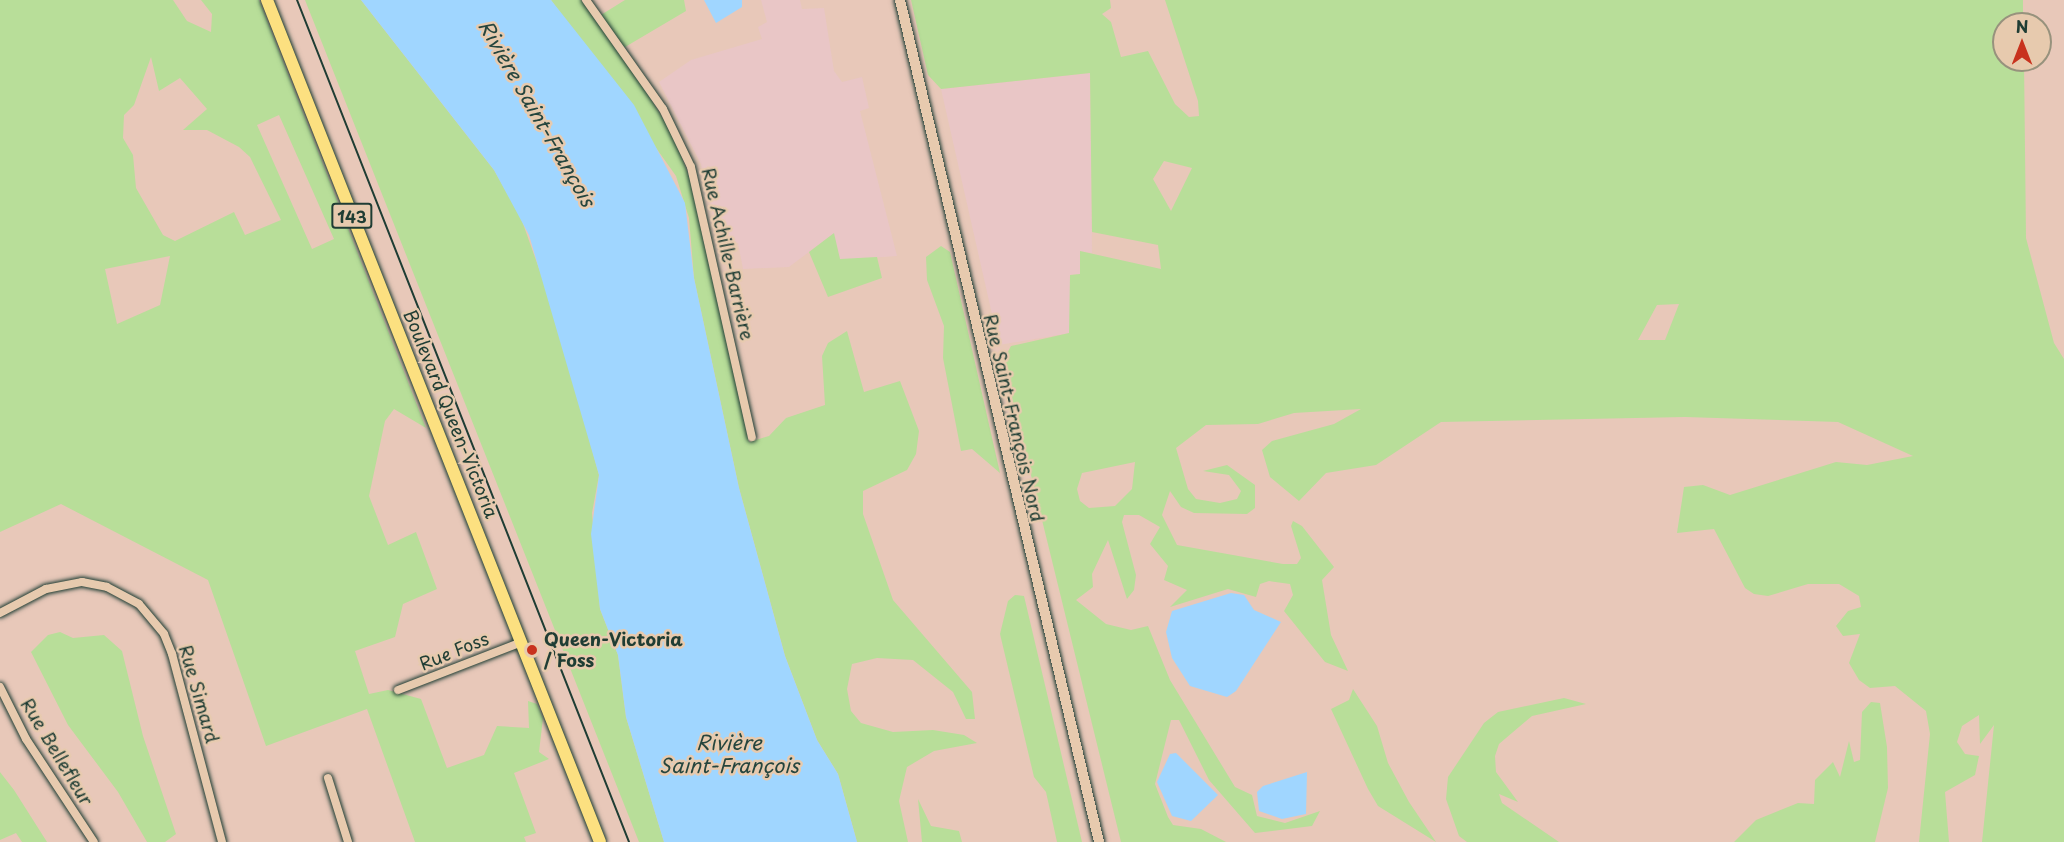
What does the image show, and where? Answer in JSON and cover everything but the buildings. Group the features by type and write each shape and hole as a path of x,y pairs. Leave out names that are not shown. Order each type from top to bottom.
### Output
{"main road":[{"name":"Boulevard Queen-Victoria","path":"267,0 600,842"}],"street":[{"name":"Rue Achille-Barrière","path":"586,0 663,109 691,167 752,437"},
{"name":"Rue Saint-François Nord","path":"900,0 1099,842"},
{"name":"Rue Simard","path":"0,613 46,589 81,582 107,587 139,604 164,634 172,654 222,842"},
{"name":"Rue Foss","path":"398,690 522,642"},
{"name":"Rue Bellefleur","path":"0,687 26,739 88,838 94,842"},
{"path":"328,778 348,842"}],"shaded area":[{"path":"761,0 800,0 802,9 824,8 834,71 842,82 862,77 869,108 860,111 897,256 840,260 833,234 789,267 743,269 738,243 720,246 701,164 659,82 691,60 762,39 758,27 767,22"},
{"path":"1090,73 1092,253 1080,251 1080,274 1070,275 1070,333 999,345 941,89"}],"green space":[{"path":"0,0 173,0 187,21 211,32 212,14 201,0 259,0 426,428 394,409 385,421 369,496 388,545 416,532 437,589 403,604 395,637 355,651 369,694 388,690 421,699 447,768 484,755 497,726 529,728 528,701 537,704 543,718 539,752 549,759 514,773 536,833 524,837 526,842 415,842 367,709 266,746 208,580 61,504 0,532","holes":["151,57 159,91 180,78 207,109 183,130 207,130 239,147 250,157 281,220 245,235 234,212 175,241 163,235 136,188 133,155 123,138 124,115 134,105","279,115 334,239 312,249 257,125","170,256 160,305 117,324 105,269"]},
{"path":"305,0 361,0 494,170 521,218 553,308 599,475 592,513 600,609 618,655 626,717 664,842 639,842"},
{"path":"551,0 581,0 596,18 625,0 684,0 686,11 620,50 672,133 692,184 749,442 769,436 786,418 825,405 822,356 828,343 847,331 864,392 900,381 919,431 916,454 907,470 863,491 863,514 893,600 972,692 975,719 966,719 953,692 913,660 877,658 852,664 847,689 851,711 861,723 893,732 933,730 964,735 977,743 934,751 907,767 899,801 908,842 857,842 838,774 817,740 785,656 739,488 694,278 689,218 676,176"},
{"path":"911,0 1110,0 1111,8 1102,14 1111,22 1121,57 1148,51 1175,104 1189,117 1199,116 1198,101 1165,0 2023,0 2023,12 1992,12 1992,72 2024,72 2026,238 2054,343 2064,359 2064,842 1982,842 1994,725 1980,744 1979,715 1962,726 1957,742 1965,754 1979,756 1975,775 1945,792 1949,842 1919,842 1930,734 1926,711 1895,686 1870,688 1859,680 1849,663 1860,634 1843,636 1836,626 1848,611 1861,607 1859,596 1839,584 1808,584 1768,596 1754,594 1745,588 1714,529 1677,533 1684,487 1703,485 1730,495 1836,462 1867,465 1913,456 1838,422 1685,417 1441,422 1376,465 1326,473 1299,501 1270,477 1262,450 1272,441 1334,424 1361,409 1294,413 1258,424 1206,425 1176,448 1188,489 1196,499 1220,503 1237,499 1241,491 1229,475 1203,471 1227,465 1255,485 1255,508 1247,514 1194,513 1181,507 1170,491 1162,515 1177,545 1283,564 1297,564 1301,558 1291,526 1293,521 1302,526 1334,567 1322,580 1331,635 1348,671 1325,662 1284,611 1293,595 1290,584 1269,581 1260,584 1256,597 1228,589 1170,607 1187,590 1164,580 1168,566 1150,544 1160,527 1139,515 1124,515 1122,522 1136,575 1134,590 1127,599 1108,540 1092,574 1093,587 1076,600 1106,624 1131,630 1148,626 1170,680 1235,787 1252,795 1257,816 1285,823 1320,811 1312,826 1255,833 1209,780 1179,720 1171,720 1155,784 1168,817 1173,825 1201,829 1226,842 1121,842 1003,361 1011,346 1069,333 1070,275 1080,274 1080,251 1161,269 1158,245 1092,232 1090,73 941,89 928,75","holes":["1164,161 1192,168 1171,211 1153,179","1679,304 1665,340 1638,340 1657,305","1135,462 1132,489 1115,506 1089,508 1080,501 1077,489 1082,473"]},
{"path":"834,233 840,259 877,257 882,278 828,297 809,252"},
{"path":"941,246 950,252 1000,473 972,449 961,451 943,358 944,326 927,280 926,257"},
{"path":"1015,595 1024,596 1082,842 1057,842 1046,792 1034,777 1000,634 1008,601"},
{"path":"60,632 73,638 104,635 122,651 143,736 176,834 165,842 147,842 118,792 68,725 31,652 48,635"},
{"path":"1353,689 1377,726 1388,763 1409,802 1436,842 1378,806 1368,789 1331,709 1349,700"},
{"path":"1564,698 1586,704 1532,716 1499,744 1495,756 1496,772 1518,802 1499,794 1502,803 1559,842 1467,842 1459,836 1446,799 1448,777 1484,723 1498,712"},
{"path":"1871,702 1880,703 1887,747 1888,788 1875,842 1734,842 1756,820 1798,803 1814,804 1815,780 1833,762 1840,777 1849,741 1854,762 1860,760 1862,712"},
{"path":"0,772 47,842 22,842 16,833 0,840"},
{"path":"918,799 931,826 959,831 962,842 922,842"}],"water":[{"name":"Rivière Saint-François","path":"361,0 551,0 634,105 685,203 694,278 739,488 785,656 817,740 838,774 857,842 664,842 626,717 618,655 600,609 591,534 599,475 529,235 494,170"},
{"path":"704,0 742,0 742,7 716,23"},
{"path":"1231,593 1244,595 1254,610 1281,622 1236,691 1227,697 1190,686 1172,658 1166,632 1172,611"},
{"path":"1176,753 1218,795 1191,821 1172,816 1157,782 1170,754"},
{"path":"1307,772 1306,814 1282,819 1259,811 1257,792 1263,786"}],"railway":[{"path":"297,0 629,842"}],"place":[{"name":"Queen-Victoria / Foss","path":"532,650"}]}
